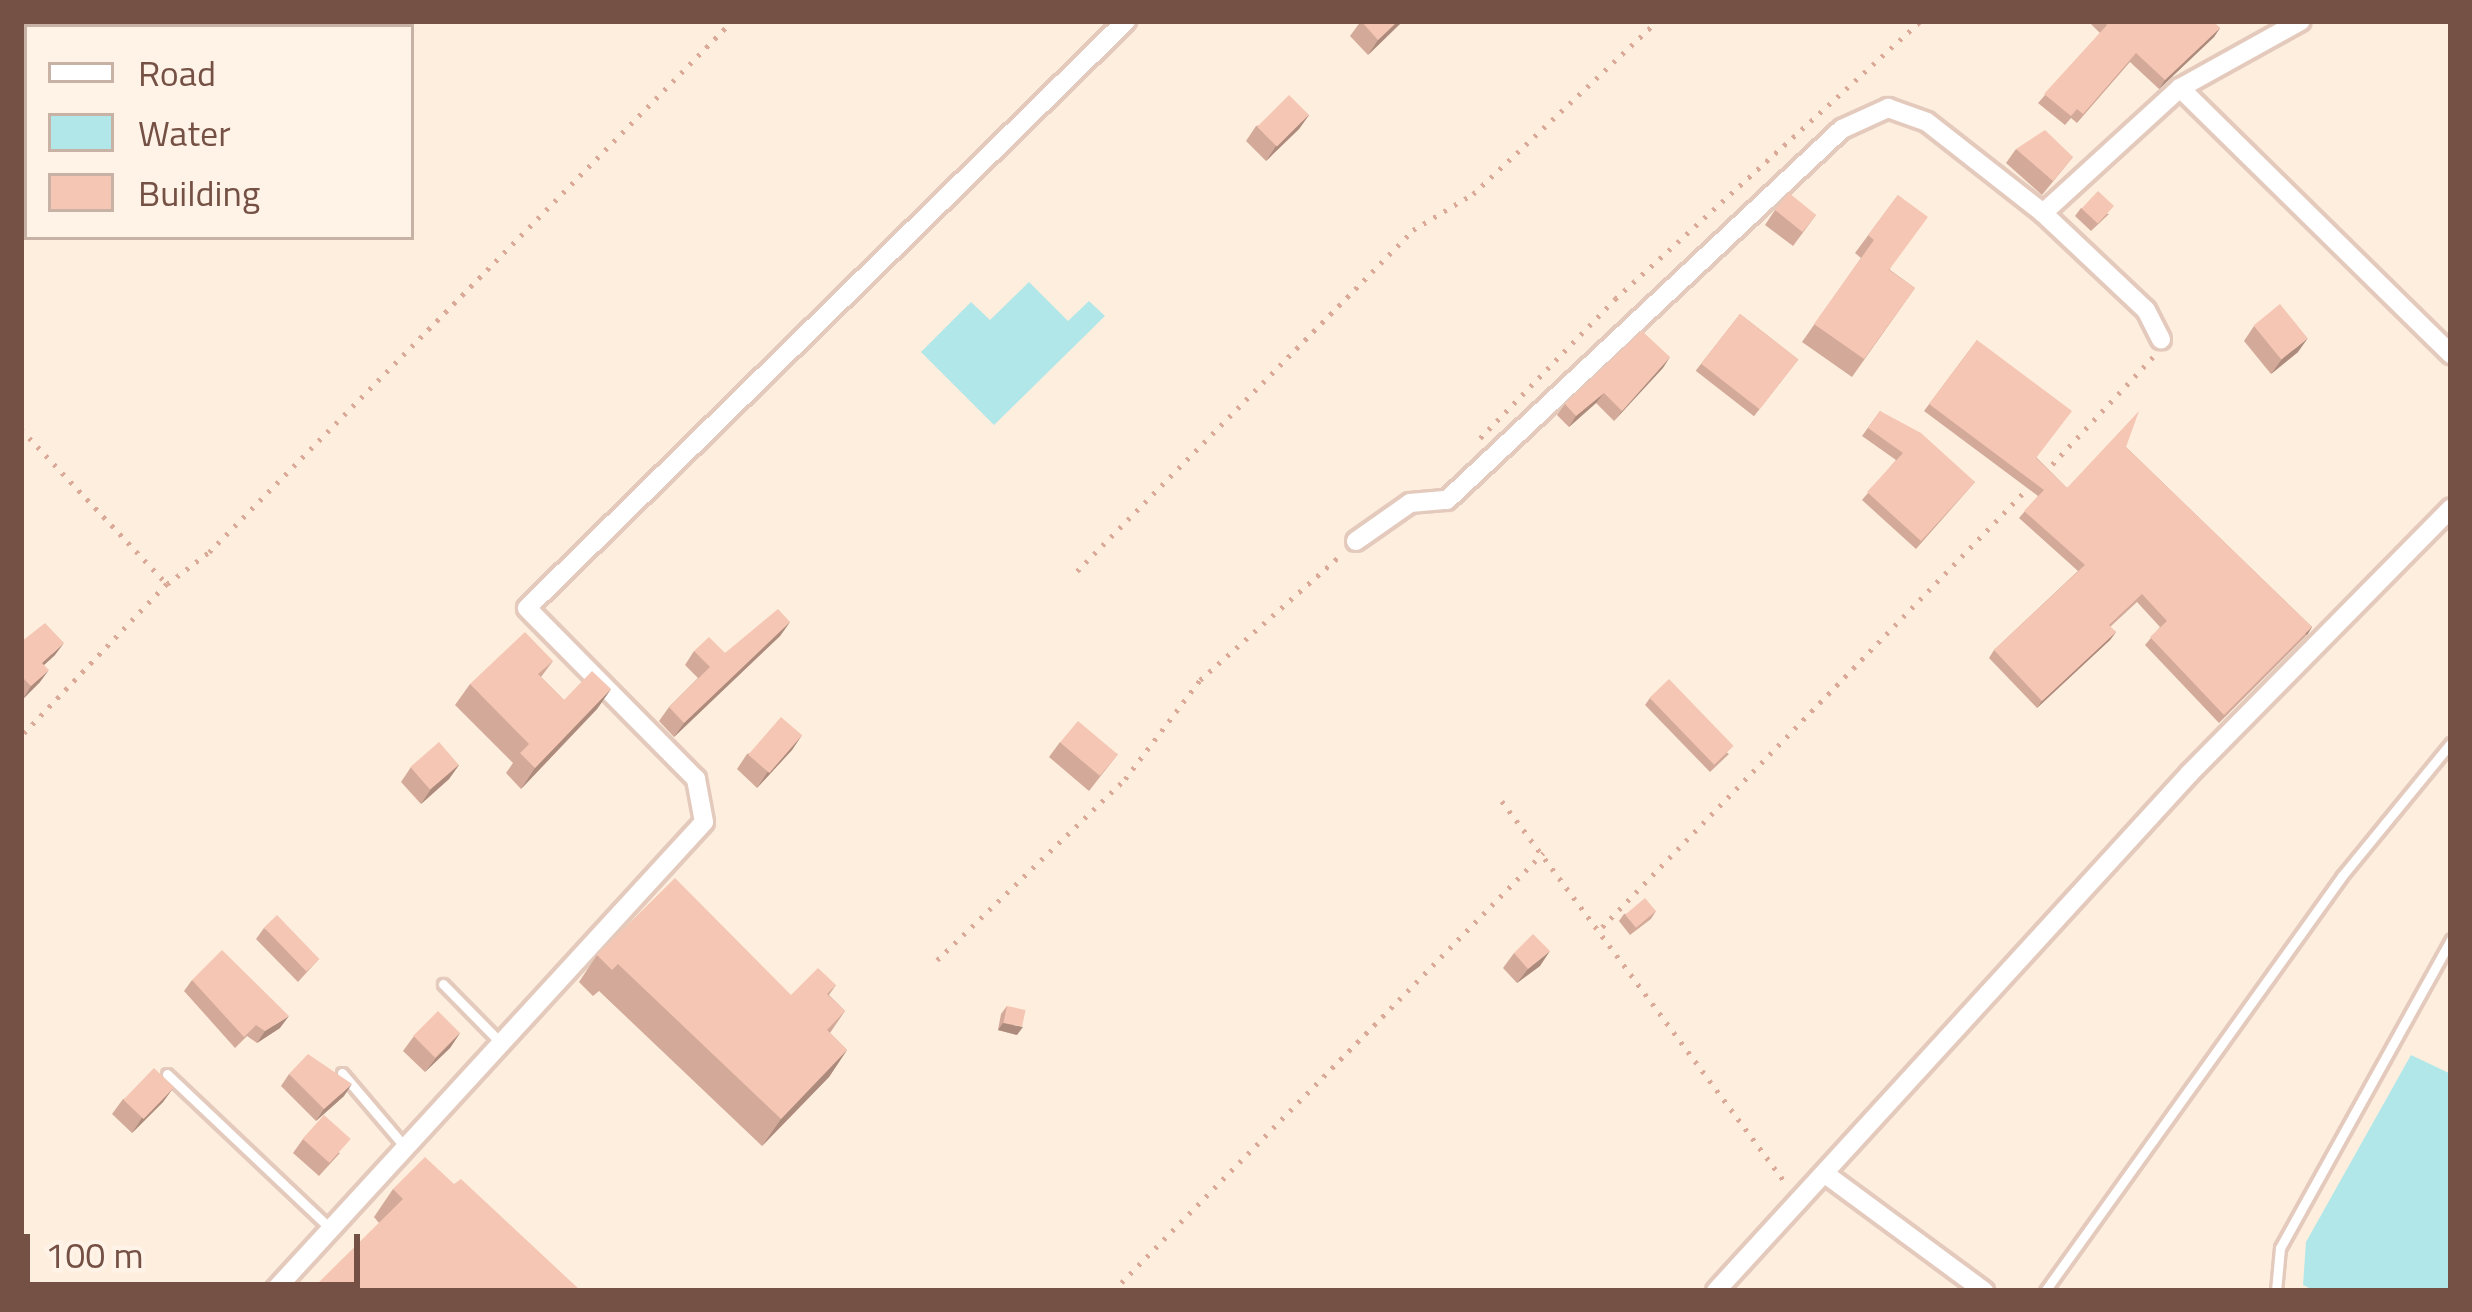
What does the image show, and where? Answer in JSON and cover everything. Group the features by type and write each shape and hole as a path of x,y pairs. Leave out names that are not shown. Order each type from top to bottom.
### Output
{"street":[{"path":"274,1291 704,822 696,779 527,608 1126,21"},
{"path":"2043,213 2180,88 2301,21"},
{"path":"2180,88 2451,354"},
{"path":"1356,541 1410,503 1447,500 1475,468 1842,129 1888,108 1927,122 2043,213 2146,310 2161,339"},
{"path":"1716,1291 1828,1176 2190,772 2451,508"},
{"path":"1828,1176 1984,1291"}],"lane":[{"path":"2045,1291 2342,876 2451,743"},
{"path":"2276,1291 2280,1248 2451,939"},
{"path":"443,984 503,1046"},
{"path":"343,1073 406,1149"},
{"path":"167,1074 333,1231"}],"path":[{"path":"21,737 166,584 209,552 732,21"},
{"path":"1076,571 1413,230 1473,194 1657,21"},
{"path":"1475,468 1474,446 1483,435 1615,299 1920,21"},
{"path":"1602,927 2134,381 2161,339"},
{"path":"21,429 166,584"},
{"path":"937,959 1125,778 1200,680 1356,541"},
{"path":"1502,800 1602,927 1802,1199"},
{"path":"1113,1291 1543,853"}],"water":[{"path":"1029,282 1068,321 1089,301 1105,316 994,425 921,352 971,302 990,320"},
{"path":"2411,1055 2451,1074 2451,1291 2315,1291 2303,1285 2306,1242"}],"building":[{"path":"1361,21 1398,21 1378,40"},
{"path":"2104,21 2212,21 2220,28 2165,80 2136,53 2083,114 2077,109 2071,116 2044,94 2107,25"},
{"path":"1289,95 1309,115 1277,147 1257,127"},
{"path":"2045,130 2073,157 2053,181 2016,149"},
{"path":"2098,191 2114,206 2098,224 2082,209"},
{"path":"1789,193 1816,215 1802,232 1775,210"},
{"path":"1898,195 1928,217 1889,270 1915,288 1864,359 1814,324 1874,240 1868,235"},
{"path":"2280,304 2308,338 2281,360 2254,325"},
{"path":"1740,314 1798,360 1760,409 1701,364"},
{"path":"1642,331 1670,357 1622,411 1604,393 1576,416 1565,404"},
{"path":"1977,340 2072,411 2036,458 2067,488 2139,411 2126,447 2312,627 2224,715 2150,637 2167,621 2142,594 2109,625 2116,632 2042,701 1994,650 2085,565 2024,511 2044,490 1929,404"},
{"path":"1880,411 1921,433 1975,482 1921,541 1867,492 1903,453 1868,428"},
{"path":"778,609 790,622 684,723 669,707 710,667 694,651 709,637 725,653"},
{"path":"45,623 64,643 42,663 49,670 31,686 21,676 21,642"},
{"path":"525,632 553,661 538,674 564,700 592,671 611,689 535,768 520,753 529,744 470,684"},
{"path":"1669,679 1734,746 1714,765 1650,698"},
{"path":"781,717 802,735 769,773 748,755"},
{"path":"1078,721 1118,754 1100,776 1060,742"},
{"path":"439,742 459,765 430,790 410,767"},
{"path":"675,878 791,995 818,968 836,985 827,994 845,1011 827,1030 847,1050 781,1119 618,964 612,970 597,955"},
{"path":"1645,898 1656,911 1636,928 1625,915"},
{"path":"277,915 319,959 306,971 264,928"},
{"path":"1533,934 1550,951 1528,969 1514,953"},
{"path":"222,950 289,1016 265,1031 256,1025 244,1037 192,980"},
{"path":"1007,1006 1026,1010 1022,1027 1003,1023"},
{"path":"438,1011 460,1033 435,1058 413,1036"},
{"path":"308,1054 352,1084 324,1109 289,1074"},
{"path":"154,1068 174,1087 144,1119 123,1100"},
{"path":"324,1115 351,1139 329,1163 303,1139"},
{"path":"425,1157 454,1184 461,1179 581,1291 310,1291 403,1199 393,1189"}]}
